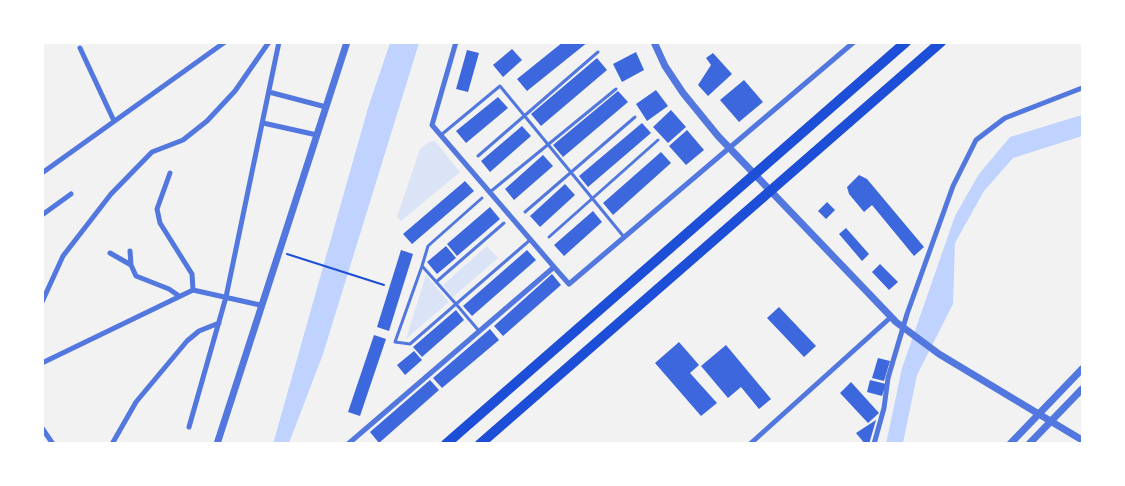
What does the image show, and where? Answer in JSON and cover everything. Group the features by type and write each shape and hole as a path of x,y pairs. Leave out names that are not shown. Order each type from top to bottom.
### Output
{"highway":[{"path":"446,444 906,42"},
{"path":"480,444 942,42"}],"street":[{"path":"42,173 225,42"},
{"path":"42,302 63,256 111,194 152,152 183,140 207,121 235,91 269,42"},
{"path":"189,427 226,297 279,42"},
{"path":"217,444 260,305 347,42"},
{"path":"456,42 432,125 569,284 854,42"},
{"path":"652,42 683,93 730,149 894,320 939,354 1082,440"},
{"path":"80,48 114,121"},
{"path":"874,444 884,408 888,378 907,314 953,186 976,140 1005,118 1082,88"},
{"path":"269,92 326,107"},
{"path":"262,123 317,135"},
{"path":"170,173 157,209 160,223 192,274 193,290"},
{"path":"42,215 71,194"},
{"path":"130,252 131,265 136,276 169,289 180,296"},
{"path":"110,253 131,265"},
{"path":"348,444 554,267"},
{"path":"42,363 193,290 260,305"},
{"path":"750,444 894,320"},
{"path":"112,444 136,402 187,341 199,331 219,323"},
{"path":"1010,444 1082,369"},
{"path":"1029,444 1082,389"},
{"path":"42,428 53,444"}],"lane":[{"path":"478,156 598,52"},
{"path":"441,135 500,86 624,238"},
{"path":"490,192 616,89"},
{"path":"525,212 635,117"},
{"path":"549,237 658,140"},
{"path":"482,198 428,246 395,342 410,344 530,240"},
{"path":"436,282 504,223"},
{"path":"422,266 479,331"}],"path":[{"path":"278,252 384,286"}],"shaded area":[{"path":"435,141 460,172 401,221 397,217 420,149 429,142"},
{"path":"487,246 498,258 453,297 443,285"},
{"path":"426,275 449,302 406,339"}],"water":[{"path":"390,43 419,43 323,354 289,443 273,444 368,108"},
{"path":"1082,115 1082,136 1013,158 984,191 955,243 953,304 917,375 903,443 886,444 902,368 955,216 979,174 1010,137"}],"building":[{"path":"563,42 588,42 527,91 517,79"},
{"path":"512,49 522,60 503,77 493,65"},
{"path":"467,50 479,53 468,92 456,89"},
{"path":"636,52 644,70 622,82 613,64"},
{"path":"713,53 732,74 708,96 698,85 711,65 706,58"},
{"path":"597,58 607,70 541,126 531,114"},
{"path":"744,80 763,102 739,122 720,100"},
{"path":"656,90 668,106 647,121 636,104"},
{"path":"618,91 628,102 563,157 553,145"},
{"path":"498,97 508,108 466,143 456,131"},
{"path":"671,110 686,127 668,143 653,127"},
{"path":"642,123 651,133 588,187 579,176"},
{"path":"522,126 531,136 490,172 481,161"},
{"path":"687,130 704,150 686,165 669,146"},
{"path":"661,152 671,163 613,215 603,203"},
{"path":"543,155 553,166 514,200 505,189"},
{"path":"859,175 867,179 924,247 914,256 872,205 864,212 849,194 847,187"},
{"path":"465,181 474,191 412,244 403,234"},
{"path":"565,184 575,195 540,227 530,216"},
{"path":"827,202 835,210 826,219 818,211"},
{"path":"490,207 500,219 457,256 447,244"},
{"path":"593,211 602,222 564,256 554,245"},
{"path":"846,228 869,254 862,261 839,234"},
{"path":"446,246 456,258 437,274 427,262"},
{"path":"401,250 413,254 389,331 377,327"},
{"path":"527,250 536,260 472,316 463,306"},
{"path":"880,264 898,282 889,290 872,272"},
{"path":"552,274 561,285 503,336 494,326"},
{"path":"779,307 816,346 804,357 767,318"},
{"path":"456,310 464,320 422,357 413,347"},
{"path":"490,329 499,340 442,388 433,378"},
{"path":"374,335 386,339 360,416 348,412"},
{"path":"679,342 699,365 690,373 717,403 701,416 655,363"},
{"path":"726,345 771,399 759,409 741,387 728,398 701,366"},
{"path":"414,351 422,360 405,375 397,365"},
{"path":"878,358 890,361 884,381 872,378"},
{"path":"430,380 439,390 379,443 370,432"},
{"path":"870,380 886,384 882,396 867,392"},
{"path":"851,382 879,413 868,423 840,393"},
{"path":"876,420 869,444 865,444 856,433"}]}
